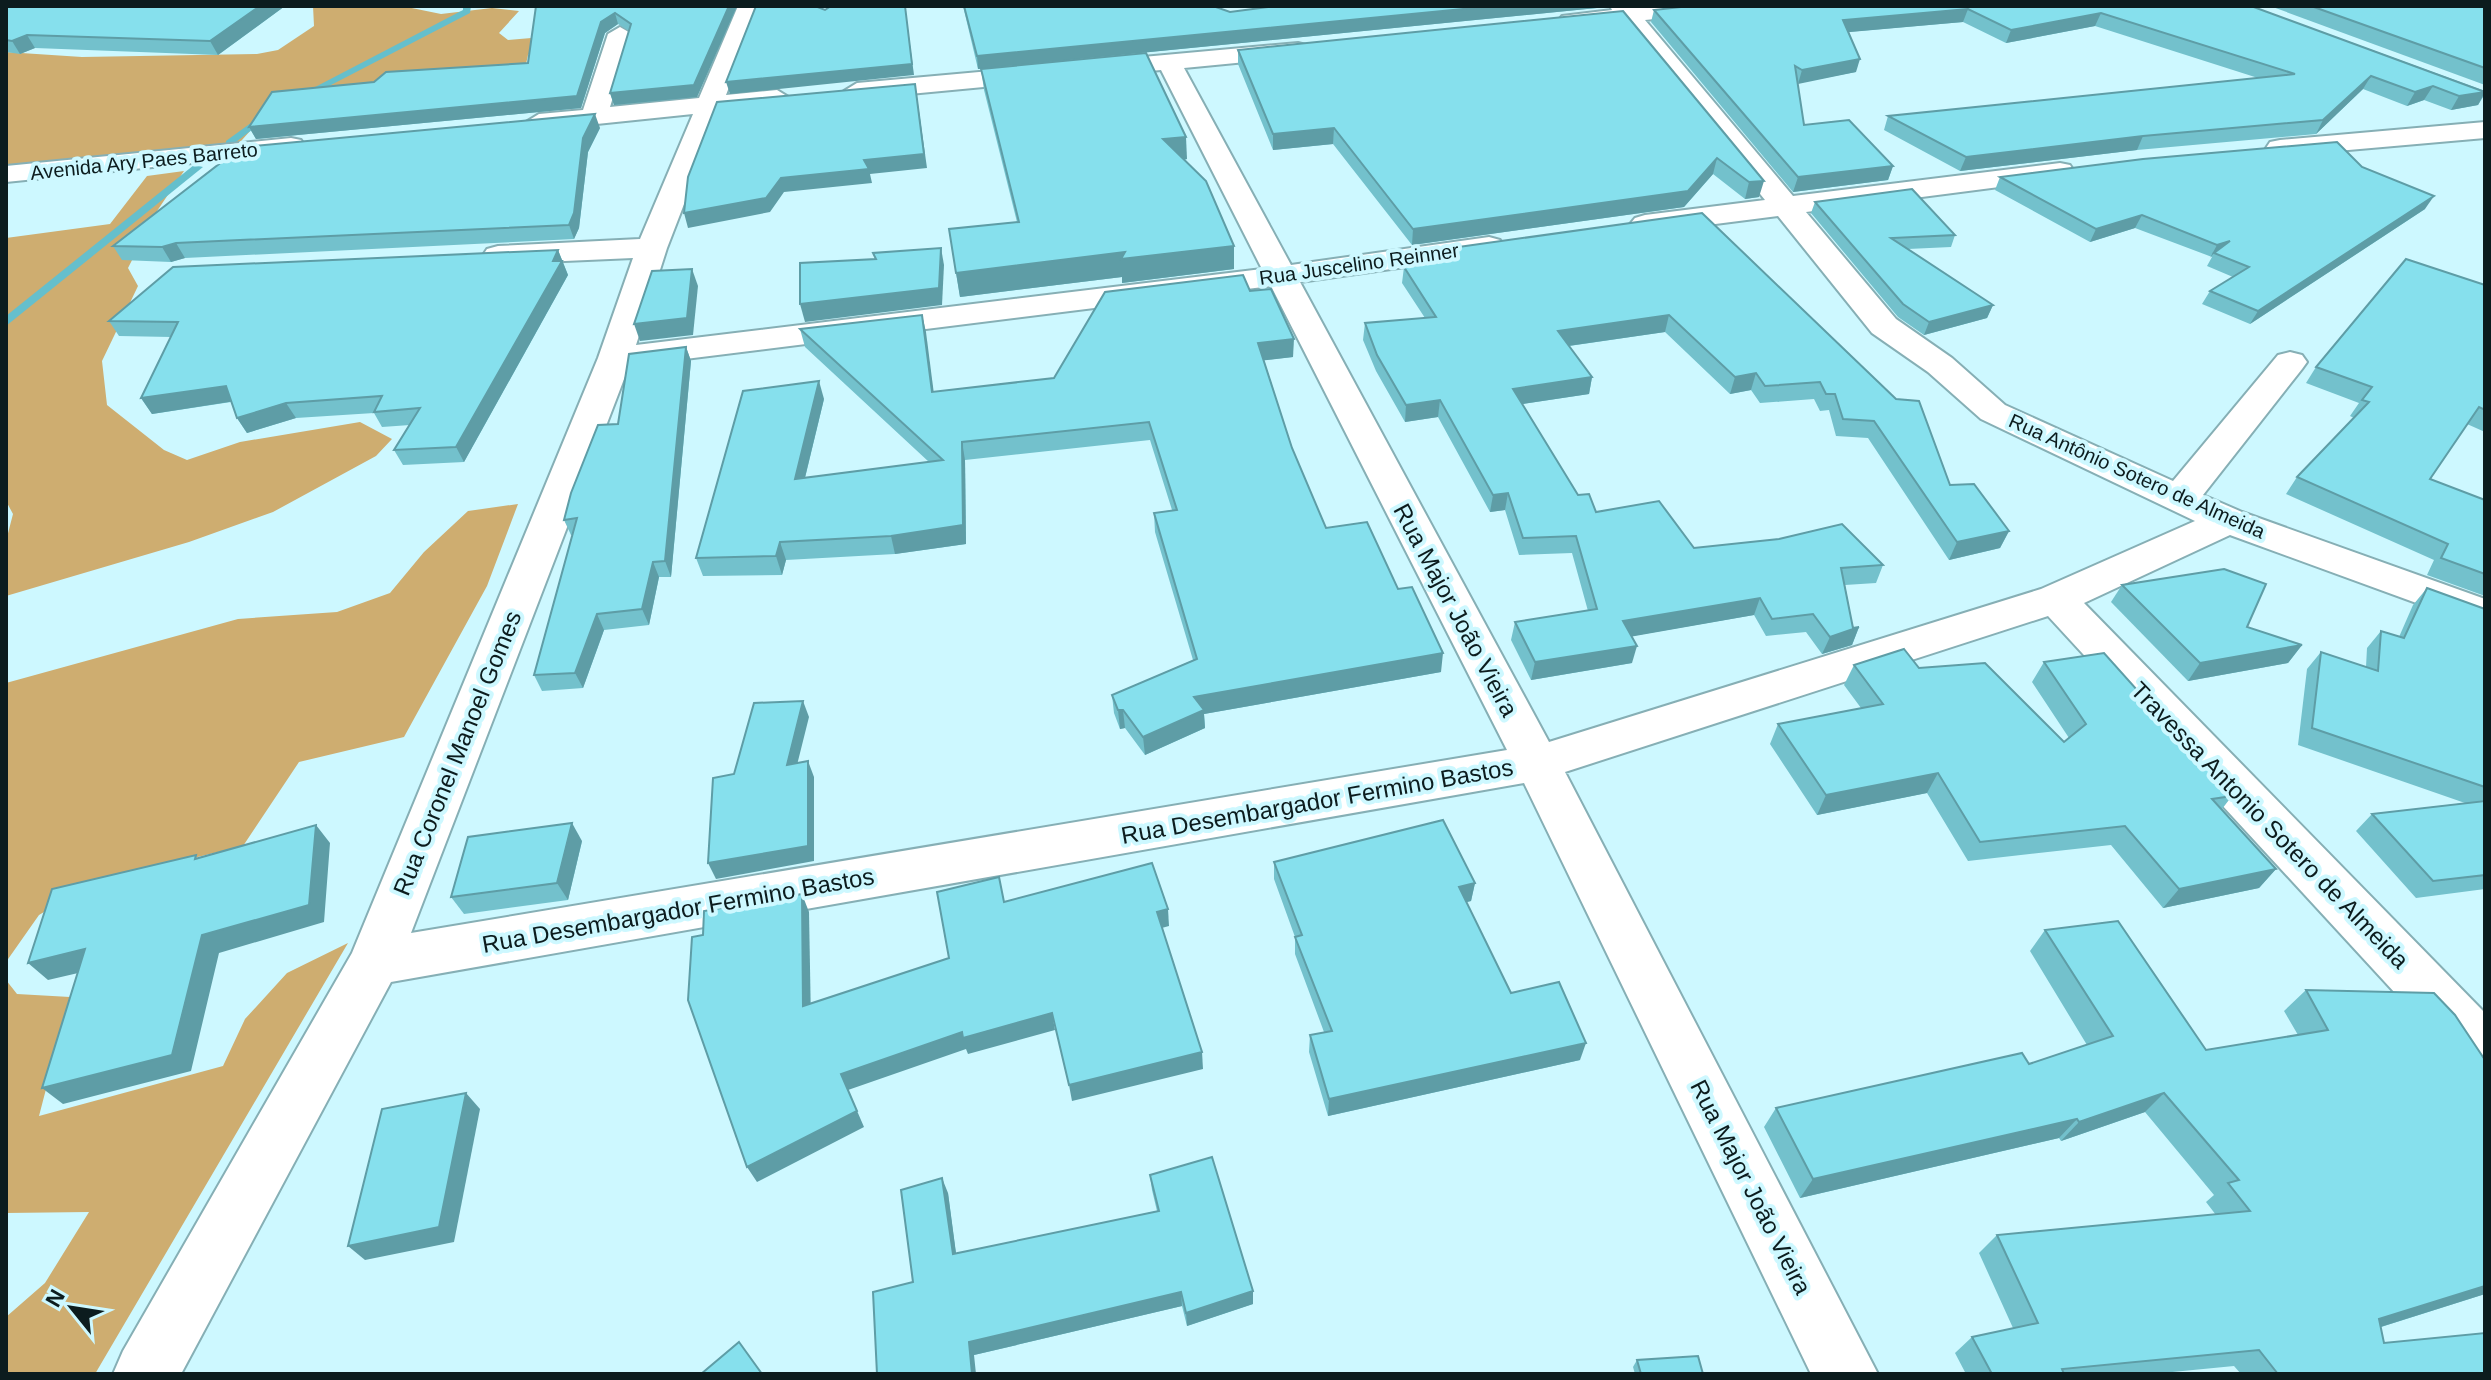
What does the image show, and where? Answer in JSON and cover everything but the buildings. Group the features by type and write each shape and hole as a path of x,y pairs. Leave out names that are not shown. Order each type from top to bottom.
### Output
{"street":[{"name":"Rua Coronel Manoel Gomes","path":"146,1374 374,962 615,358 652,248 749,6"},
{"path":"1550,23 1625,10 1714,6"},
{"name":"Rua Antônio Sotero de Almeida","path":"1625,10 1884,326 1940,365 1993,412 2228,521 2485,614"},
{"path":"594,117 620,34"},
{"path":"836,93 1328,47"},
{"name":"Rua Major João Vieira","path":"1170,64 1537,763 1845,1374"},
{"path":"514,125 804,96"},
{"path":"2248,151 2485,130"},
{"name":"Avenida Ary Paes Barreto","path":"6,174 324,143"},
{"path":"1612,229 2091,167"},
{"name":"Rua Juscelino Reinner","path":"615,358 1280,276 1517,242"},
{"path":"465,257 652,248"},
{"path":"2179,499 2290,362"},
{"name":"Rua Desembargador Fermino Bastos","path":"374,962 1537,763 2056,599 2228,521"},
{"name":"Travessa Antonio Sotero de Almeida","path":"2056,599 2485,1051"}],"shaded area":[{"path":"313,6 402,6 441,14 492,8 519,11 499,33 508,40 543,37 528,55 524,73 280,97 234,149 6,170 6,52 82,57 257,54 278,50 314,26"},
{"path":"184,171 157,211 128,268 138,286 102,361 107,405 164,450 187,460 240,442 360,422 392,439 376,456 273,512 189,542 6,596 6,541 13,514 6,501 6,238 110,224 147,176"},
{"path":"518,504 487,586 404,737 299,762 243,846 94,882 39,915 6,962 6,683 238,619 337,612 390,593 424,552 468,511"},
{"path":"348,943 95,1374 6,1374 6,1317 45,1283 89,1212 6,1213 6,980 17,994 70,997 39,1116 223,1066 245,1019 287,973"}],"waterway":[{"path":"301,97 467,11 467,6"},
{"path":"229,143 266,115"},
{"path":"6,322 198,167"}]}
